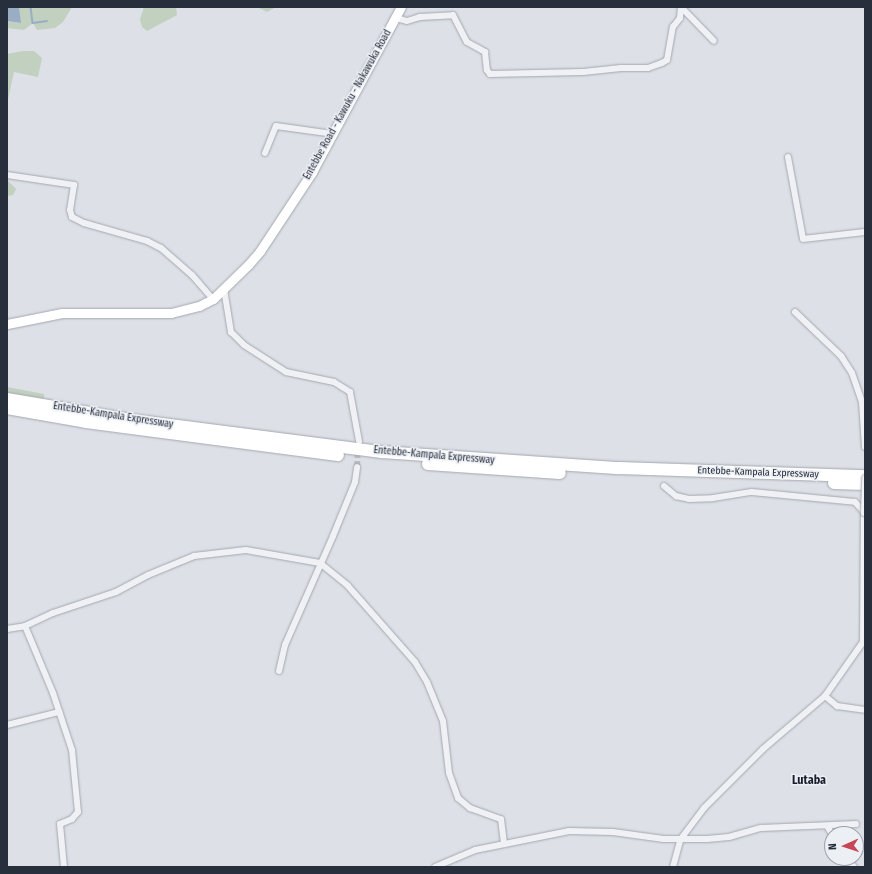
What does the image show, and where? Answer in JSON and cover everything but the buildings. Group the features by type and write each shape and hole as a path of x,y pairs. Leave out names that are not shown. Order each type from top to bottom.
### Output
{"highway":[{"name":"Entebbe-Kampala Expressway","path":"7,399 145,422 382,452 618,468 865,477"},
{"name":"Entebbe-Kampala Expressway","path":"7,408 86,422 265,447 456,466 611,475 865,484"}],"main road":[{"name":"Entebbe Road - Kawuku - Nakawuka Road","path":"7,324 62,313 171,313 199,306 213,299 260,251 334,134 401,7"}],"street":[{"path":"396,18 407,21 420,17 453,15 467,42 485,52 487,70 490,74 583,72 655,67 667,60 673,27 680,18 681,7 714,41"},
{"path":"265,153 276,126 334,134"},
{"path":"788,157 804,239 865,232"},
{"path":"7,176 74,185 70,210 72,217 84,223 147,241 160,248 192,275 213,299"},
{"path":"224,289 231,332 244,345 286,372 334,382 350,392 359,440"},
{"path":"795,312 841,356 852,373 862,402 865,447"},
{"path":"279,671 285,645 355,482 358,467"},
{"path":"673,867 680,840 704,808 763,749 825,696 864,641 865,477"},
{"path":"664,486 676,496 689,499 713,498 752,492 855,502 865,512"},
{"path":"7,629 24,626 53,613 127,588 148,575 194,556 246,550 320,563 348,586 415,662 427,682 443,721 449,773 458,798 470,808 501,819 504,844"},
{"path":"24,626 59,712 72,750 78,812 72,819 60,824 64,867"},
{"path":"825,696 837,706 865,710"},
{"path":"7,725 59,712"},
{"path":"827,826 856,824"},
{"path":"435,867 475,850 580,830 680,840 729,837 761,828 824,826"}],"green space":[{"path":"19,7 72,7 63,22 55,28 37,30 33,23 24,30 7,28 7,21 20,23"},
{"path":"144,7 176,7 177,15 147,31 142,27 140,19"},
{"path":"257,7 276,7 267,12"},
{"path":"23,51 34,51 42,58 38,77 14,72 7,104 7,54"},
{"path":"7,180 16,189 13,195 7,196"},
{"path":"7,387 44,394 44,400 7,394"}],"water":[{"path":"7,7 19,7 21,23 7,21"}],"waterway":[{"path":"31,7 33,23 47,21"}],"tunnel":[{"path":"357,467 358,448"}],"district":[{"name":"Lutaba","path":"809,781"}]}
